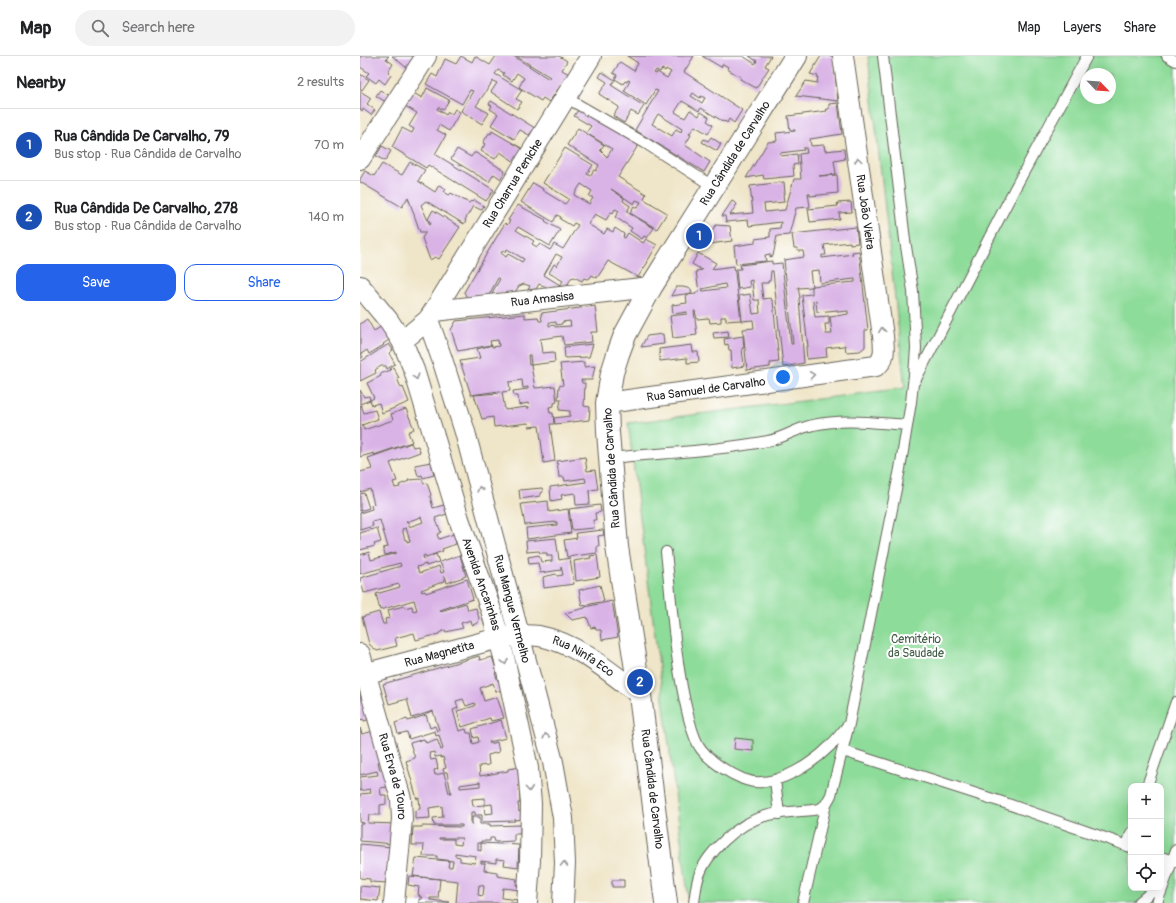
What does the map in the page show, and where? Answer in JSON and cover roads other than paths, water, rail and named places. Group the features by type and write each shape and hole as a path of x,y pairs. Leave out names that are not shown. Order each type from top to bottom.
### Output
{"street":[{"path":"360,159 426,56"},
{"name":"Rua Charrua Peniche","path":"431,316 591,56"},
{"name":"Rua Cândida de Carvalho","path":"666,903 640,695 618,546 608,432 607,403 612,373 618,354 631,324 651,287 796,56"},
{"name":"Rua João Vieira","path":"843,56 883,336 884,354 882,361 876,366"},
{"name":"Avenida Ancarinhas","path":"360,286 384,314 402,341 414,370 459,519 492,613 499,638 528,768 530,804 530,861 526,903"},
{"name":"Rua Amasisa","path":"431,316 651,287"},
{"path":"402,341 431,316"},
{"name":"Rua Mangue Vermelho","path":"431,316 442,359 465,432 553,762 563,818 565,863 563,903"},
{"name":"Rua Samuel de Carvalho","path":"607,403 876,366"},
{"path":"459,519 486,513"},
{"name":"Rua Ninfa Eco","path":"519,635 539,636 570,647 590,658 640,695"},
{"name":"Rua Magnetita","path":"363,675 499,638 519,635"},
{"name":"Rua Erva de Touro","path":"360,654 363,675 401,799 402,819 394,903"}],"lane":[{"path":"694,903 698,878 710,856 724,840 744,825 765,816 820,809 826,804 832,796 849,724 907,425 913,386 916,348 913,291 905,240 882,56"},
{"path":"913,386 1014,190 1087,56"},
{"path":"1167,56 1176,61"},
{"path":"565,97 645,143 714,186"},
{"path":"610,458 727,447 769,441 785,436 802,428 817,424 865,421 907,425"},
{"path":"666,552 678,663 686,705 692,729 701,749 716,764 731,774 754,782 775,780 814,760 830,746 849,724"},
{"path":"1148,783 1176,702"},
{"path":"843,751 1006,803 1128,846"},
{"path":"775,780 779,814"},
{"path":"803,903 826,804"},
{"path":"1164,881 1174,861 1176,850"},
{"path":"1164,858 1174,861"},
{"path":"1138,903 1152,891"},
{"path":"1157,903 1161,891"}],"place":[{"name":"Rua Cândida De Carvalho, 79","path":"699,236"},
{"name":"Rua Cândida De Carvalho, 278","path":"640,682"}],"park label":[{"name":"Cemitério da Saudade","path":"916,646"}]}
